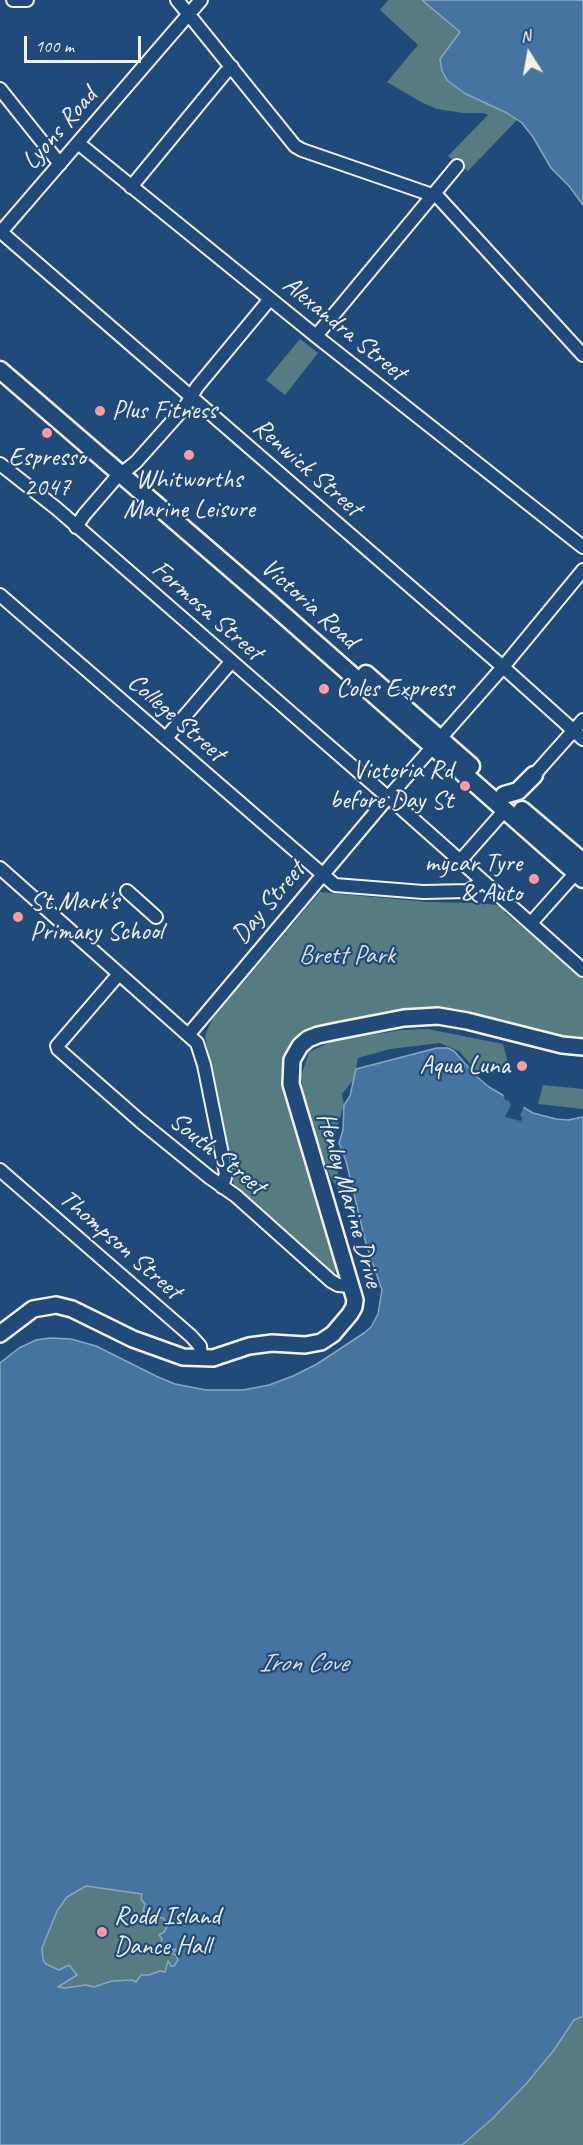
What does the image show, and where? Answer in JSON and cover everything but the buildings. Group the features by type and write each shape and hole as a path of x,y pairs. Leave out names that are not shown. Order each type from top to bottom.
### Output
{"highway":[{"name":"Victoria Road","path":"0,359 124,471 581,869"},
{"name":"Victoria Road","path":"0,370 124,471"},
{"path":"504,802 534,775"}],"main road":[{"name":"Henley Marine Drive","path":"0,1334 33,1309 56,1305 72,1309 133,1339 183,1358 201,1359 221,1356 249,1346 281,1343 305,1345 321,1342 333,1334 353,1311 355,1300 291,1084 292,1060 300,1046 308,1039 337,1030 404,1018 438,1016 562,1045 583,1047"}],"street":[{"path":"13,0 27,0"},
{"path":"177,0 295,146 443,201 583,356"},
{"name":"Lyons Road","path":"1,233 201,0"},
{"path":"131,187 225,73 232,68"},
{"path":"0,89 60,164"},
{"name":"Alexandra Street","path":"78,144 583,547"},
{"path":"316,336 458,166"},
{"name":"Renwick Street","path":"1,233 503,667 580,730"},
{"path":"76,527 84,515 185,407 190,396 270,299"},
{"name":"Formosa Street","path":"0,464 56,508 389,797 583,970"},
{"name":"Day Street","path":"189,1034 321,875 503,667 583,570"},
{"name":"College Street","path":"0,595 335,885 423,892 468,891 483,881"},
{"path":"166,738 231,662"},
{"path":"534,775 580,730"},
{"path":"460,861 504,802"},
{"path":"0,868 197,1042 204,1065 226,1174 222,1186"},
{"path":"531,923 581,869"},
{"path":"127,891 156,917"},
{"name":"South Street","path":"119,974 57,1048 140,1121 236,1196 331,1281 338,1285 351,1286"},
{"name":"Thompson Street","path":"0,1170 191,1336 200,1346 201,1359"}],"green space":[{"path":"388,0 422,0 460,32 440,59 444,75 464,93 517,120 468,171 448,156 488,115 437,109 387,82 418,45 380,10"},
{"path":"300,339 318,353 285,395 266,380"},
{"name":"Brett Park","path":"320,892 428,902 505,906 504,912 583,978 583,1040 539,1035 511,1023 486,1016 436,1011 330,1024 292,1040 282,1072 338,1266 334,1274 235,1190 205,1035 213,1018"},
{"path":"428,1029 503,1044 508,1063 504,1070 478,1073 459,1051 440,1043 390,1049 358,1058 354,1079 342,1094 344,1105 330,1149 337,1167 341,1194 330,1176 306,1112 301,1076 309,1052 333,1041 401,1030"},
{"path":"543,1085 583,1089 583,1109 538,1104"},
{"path":"86,1886 142,1894 145,1904 143,1911 163,1918 165,1921 167,1927 159,1935 162,1939 159,1947 165,1951 176,1949 175,1954 178,1960 174,1966 171,1966 169,1962 164,1972 140,1976 136,1982 112,1981 94,1987 82,1985 58,1987 76,1975 69,1965 59,1970 46,1964 43,1960 42,1948 57,1911 67,1897"},
{"path":"583,2016 583,2145 462,2145 492,2119 526,2084 554,2050 574,2020"}],"water":[{"path":"422,0 583,0 583,205 569,186 551,168 522,123 507,113 464,93 447,80 442,71 440,59 460,32"},
{"name":"Iron Cove","path":"437,1048 448,1048 454,1051 489,1087 533,1113 568,1120 583,1117 583,2016 574,2020 554,2050 526,2084 492,2119 462,2145 0,2145 0,1363 19,1348 36,1340 71,1339 96,1346 175,1384 206,1390 243,1390 269,1385 293,1376 317,1364 364,1333 371,1327 378,1314 382,1290 366,1244 346,1161 339,1143 343,1130 344,1105 350,1096 356,1069","holes":["86,1886 142,1894 141,1899 145,1904 143,1911 151,1913 154,1917 163,1918 165,1921 167,1927 159,1935 162,1939 159,1947 163,1951 176,1949 172,1954 176,1955 178,1960 174,1966 171,1966 168,1961 165,1972 141,1975 136,1982 132,1980 112,1981 94,1987 86,1985 58,1987 77,1975 69,1965 59,1970 46,1964 43,1960 42,1948 57,1911 67,1897"]}],"pier":[{"path":"503,1093 524,1106 520,1116 521,1121 505,1117 511,1105 505,1100"}],"place":[{"name":"Plus Fitness","path":"100,411"},
{"name":"Espresso 2047","path":"47,433"},
{"name":"Whitworths Marine Leisure","path":"189,455"},
{"name":"Coles Express","path":"324,689"},
{"name":"Victoria Rd before Day St","path":"465,786"},
{"name":"mycar Tyre & Auto","path":"534,879"},
{"name":"St Mark's Primary School","path":"18,917"},
{"name":"Aqua Luna","path":"522,1066"},
{"name":"Rodd Island Dance Hall","path":"102,1932"}]}
